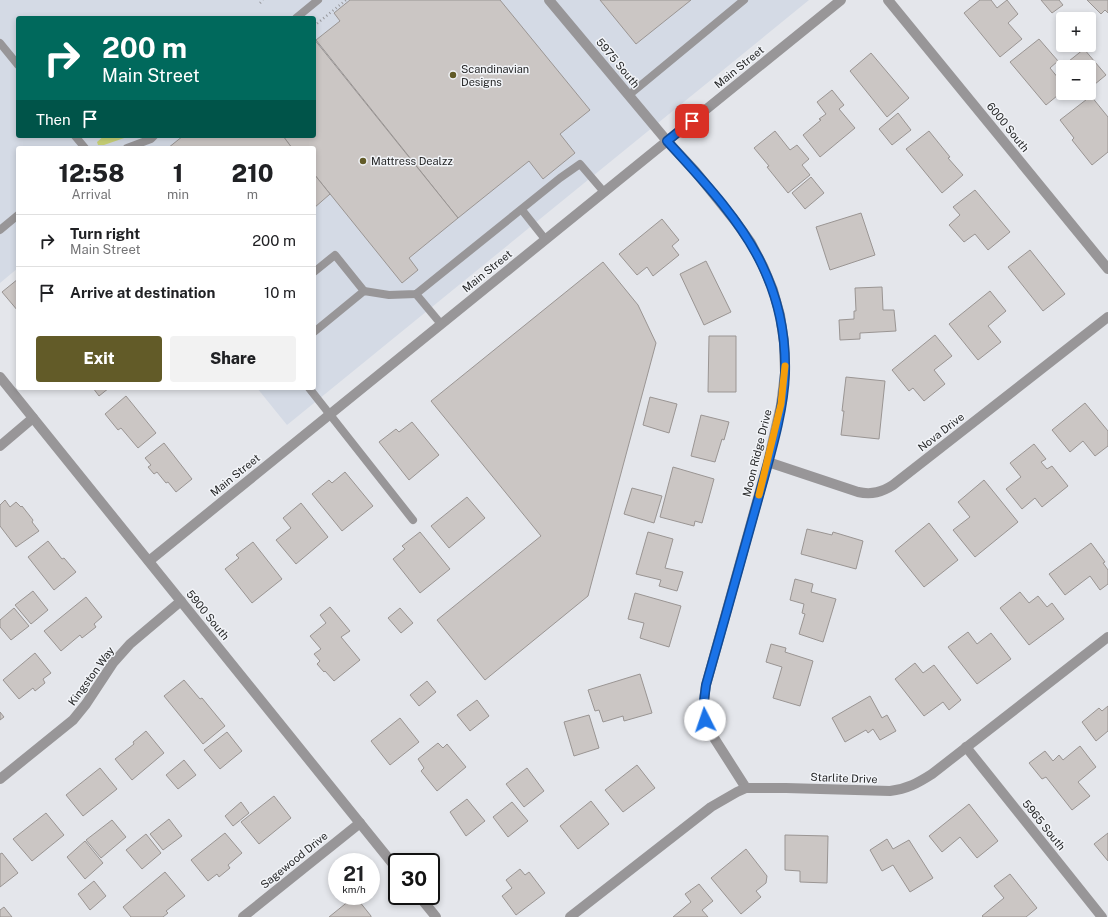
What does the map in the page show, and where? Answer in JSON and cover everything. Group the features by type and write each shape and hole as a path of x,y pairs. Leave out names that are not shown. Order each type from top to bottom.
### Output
{"street":[{"name":"5975 South","path":"549,0 667,141"},
{"name":"Main Street","path":"149,561 841,0"},
{"name":"6000 South","path":"888,0 1108,269"},
{"name":"Moon Ridge Drive","path":"667,141 695,171 751,243 773,290 780,315 783,336 785,373 781,404 768,462 706,685 703,709 709,730 746,788"},
{"name":"Nova Drive","path":"768,462 858,492 867,494 882,492 1108,317"},
{"name":"5900 South","path":"0,378 388,858"},
{"path":"0,446 33,418"},
{"name":"Kingston Way","path":"0,779 73,720 86,704 113,663 130,644 181,602"},
{"name":"Starlite Drive","path":"570,917 711,807 728,796 746,788 890,791 916,785 1108,637"},
{"name":"5965 South","path":"966,747 1102,917"},
{"name":"Sagewood Drive","path":"243,917 360,822"},
{"path":"426,905 436,917"}],"lane":[{"path":"298,16 318,0"},
{"path":"629,95 744,0"},
{"path":"0,43 16,63"},
{"path":"77,138 84,146"},
{"path":"132,146 151,138"},
{"path":"316,270 335,255 364,290 389,295 416,294 560,178 580,164 604,192"},
{"path":"522,210 545,239"},
{"path":"0,230 16,217"},
{"path":"316,330 364,290"},
{"path":"416,294 442,324"},
{"path":"311,390 413,520"}],"path":[{"path":"260,3 263,0"},
{"path":"316,24 346,0"}],"shaded area":[{"path":"0,0 809,0 287,425 259,390 316,390 316,146 16,146 16,270 0,283"}],"green space":[{"path":"102,138 124,138 104,145 98,145 97,142"}],"building":[{"name":"Scandinavian Designs","path":"350,0 500,0 590,110 560,134 575,153 543,179 529,161 458,218 316,40 340,21 334,13"},
{"path":"600,0 691,0 636,44"},
{"path":"980,0 991,0 997,8 1007,0 1018,14 1008,23 1022,39 1000,57 964,13"},
{"path":"1041,0 1059,0 1063,5 1052,13"},
{"path":"1087,0 1108,0 1108,13 1105,10 1101,14"},
{"path":"1039,39 1057,60 1050,68 1056,75 1056,97 1046,105 1010,62"},
{"name":"Mattress Dealzz","path":"316,41 458,218 409,258 418,270 402,283 316,176 316,146 290,146 284,138 316,138"},
{"path":"1080,52 1087,52 1093,60 1070,60"},
{"path":"871,53 909,98 887,117 850,71"},
{"path":"1096,63 1106,75 1096,83"},
{"path":"832,90 844,105 839,109 855,128 820,157 803,135 826,114 817,102"},
{"path":"1086,100 1094,100 1108,117 1108,152 1092,165 1072,140 1074,138 1060,120"},
{"path":"898,113 911,130 892,145 879,129"},
{"path":"775,131 790,150 797,145 809,159 802,165 810,175 788,193 754,148"},
{"path":"929,131 950,157 948,158 963,175 942,193 906,149"},
{"path":"180,138 284,138 290,146 170,146"},
{"path":"316,176 330,194 316,206"},
{"path":"811,177 824,193 805,209 792,193"},
{"path":"975,190 1010,232 988,250 975,234 964,242 949,225 960,215 953,207"},
{"path":"861,213 875,255 830,270 816,227"},
{"path":"662,219 679,240 672,246 679,255 653,276 647,267 637,275 619,254"},
{"path":"1030,250 1065,294 1043,311 1008,267"},
{"path":"706,261 731,312 704,325 680,274"},
{"path":"603,262 638,305 656,343 588,596 485,680 437,620 541,536 431,401"},
{"path":"16,281 16,309 2,292"},
{"path":"882,287 883,310 894,310 896,331 860,333 860,339 840,340 839,320 854,319 854,311 856,311 855,288"},
{"path":"990,291 1006,311 988,326 1001,342 978,360 949,324"},
{"path":"935,335 952,356 934,370 945,384 924,401 913,388 909,391 892,370"},
{"path":"709,336 736,336 736,392 708,392"},
{"path":"846,377 885,381 879,439 841,435"},
{"path":"94,390 106,390 99,396"},
{"path":"126,396 156,433 138,448 121,428 118,430 105,414"},
{"path":"650,397 677,404 669,433 643,425"},
{"path":"1085,403 1108,431 1108,446 1095,456 1083,441 1070,452 1052,430"},
{"path":"701,415 729,422 724,440 722,439 715,462 691,456"},
{"path":"412,422 439,455 409,480 379,442 396,429 399,432"},
{"path":"164,443 192,479 176,492 157,472 154,474 148,467 151,465 145,458"},
{"path":"1034,444 1046,459 1041,462 1047,469 1052,466 1068,486 1042,507 1035,498 1022,509 1006,489 1021,477 1010,463"},
{"path":"673,467 714,479 702,523 695,521 694,526 660,517"},
{"path":"345,472 373,506 342,531 312,494 329,480 332,483"},
{"path":"984,480 1018,522 975,557 953,530 970,517 958,502"},
{"path":"632,488 662,496 654,523 624,514"},
{"path":"467,497 485,518 449,548 431,526"},
{"path":"5,500 10,507 16,502 21,507 22,506 33,520 32,522 39,531 16,547 0,526 0,505"},
{"path":"301,503 328,537 296,564 276,540 291,528 283,518"},
{"path":"929,523 958,560 924,587 895,551"},
{"path":"807,529 832,535 833,532 863,541 856,569 801,554"},
{"path":"420,532 450,569 420,593 393,559 405,549 402,546"},
{"path":"648,532 673,539 665,568 683,572 677,591 659,586 661,580 636,574"},
{"path":"48,541 62,559 64,558 76,572 54,590 28,557"},
{"path":"253,542 282,579 252,603 225,569 239,558 236,555"},
{"path":"1091,543 1105,562 1103,563 1108,570 1108,584 1100,590 1090,576 1065,595 1049,574"},
{"path":"795,579 813,584 811,592 836,599 823,642 799,634 805,614 802,613 804,604 790,600"},
{"path":"33,591 48,610 31,624 15,605"},
{"path":"1020,592 1029,603 1038,596 1047,607 1052,603 1064,619 1029,645 1000,608"},
{"path":"635,593 681,606 669,647 640,638 644,623 628,619"},
{"path":"86,597 102,617 94,624 96,627 82,638 80,635 61,651 44,631"},
{"path":"330,607 350,631 341,637 360,660 334,681 317,664 320,661 314,654 321,649 310,636 326,623 320,615"},
{"path":"14,608 29,626 11,640 0,627 0,620"},
{"path":"400,608 413,623 401,633 388,618"},
{"path":"968,632 977,644 991,633 1011,659 977,684 948,647"},
{"path":"771,644 786,648 785,652 813,661 800,706 773,698 782,667 766,662"},
{"path":"35,653 51,673 43,679 45,683 35,691 33,688 19,699 3,680"},
{"path":"915,663 923,673 934,665 961,700 949,710 943,702 924,716 895,679"},
{"path":"640,674 652,713 624,721 623,716 603,722 599,710 595,711 588,690"},
{"path":"184,680 200,699 202,698 225,726 203,744 164,696"},
{"path":"427,681 436,692 419,706 410,695"},
{"path":"870,696 882,718 887,715 896,731 880,740 873,729 868,733 866,730 845,742 832,718"},
{"path":"477,700 489,716 470,731 457,715"},
{"path":"1108,706 1108,731 1096,741 1082,722 1099,708 1102,711"},
{"path":"0,712 4,717 0,720"},
{"path":"589,715 599,748 574,756 564,722"},
{"path":"400,718 419,742 390,765 371,741"},
{"path":"146,731 164,753 132,780 115,759 134,744 133,742"},
{"path":"227,732 242,751 220,769 204,750"},
{"path":"438,743 443,748 447,744 466,767 437,791 421,771 424,768 418,759"},
{"path":"1080,746 1096,767 1078,782 1090,796 1072,810 1046,777 1042,779 1029,763 1045,751 1053,761 1059,755 1063,760"},
{"path":"184,760 196,775 178,789 166,775"},
{"path":"637,765 655,788 623,812 605,790"},
{"path":"100,768 117,789 83,816 66,795"},
{"path":"527,768 544,791 524,807 506,784"},
{"path":"274,796 291,818 259,844 241,822"},
{"path":"467,799 485,821 466,836 450,812"},
{"path":"591,801 609,824 578,849 560,826"},
{"path":"241,802 249,813 233,826 225,816"},
{"path":"512,802 528,821 508,837 493,817"},
{"path":"969,804 998,841 977,858 960,837 942,852 929,836"},
{"path":"46,813 64,835 32,861 13,839"},
{"path":"169,819 182,836 163,850 150,834"},
{"path":"112,820 126,837 101,858 86,840"},
{"path":"225,833 242,853 228,865 230,868 219,877 217,874 208,881 191,860"},
{"path":"1108,833 1108,861 1094,844"},
{"path":"146,834 161,853 142,869 126,850"},
{"path":"785,835 828,836 827,883 800,882 800,871 785,870"},
{"path":"887,839 893,849 909,840 933,878 910,892 893,865 882,871 870,850"},
{"path":"85,841 103,863 85,879 67,857"},
{"path":"746,849 767,876 766,883 756,891 761,897 741,914 711,878"},
{"path":"2,853 18,873 0,887 0,854"},
{"path":"520,869 525,875 529,872 545,893 516,915 502,896 512,888 506,880"},
{"path":"165,872 185,896 166,911 168,913 163,917 131,917 123,907"},
{"path":"1010,874 1037,908 1026,917 983,917 982,916 1004,898 994,886"},
{"path":"94,881 106,896 90,910 78,894"},
{"path":"699,884 713,901 702,910 708,917 673,917 691,902 685,894"},
{"path":"344,905 362,905 371,916 371,917 329,917"},
{"path":"4,907 12,917 0,917 0,910"}],"slow traffic":[{"path":"759,495 781,404 785,366"}],"place":[{"name":"Scandinavian Designs","path":"453,75"},
{"name":"Mattress Dealzz","path":"363,161"}],"route":[{"path":"692,121 667,141 695,171 736,222 751,243 763,266 773,290 780,315 784,342 785,373 781,404 768,462 706,685 703,709 705,720"}]}
